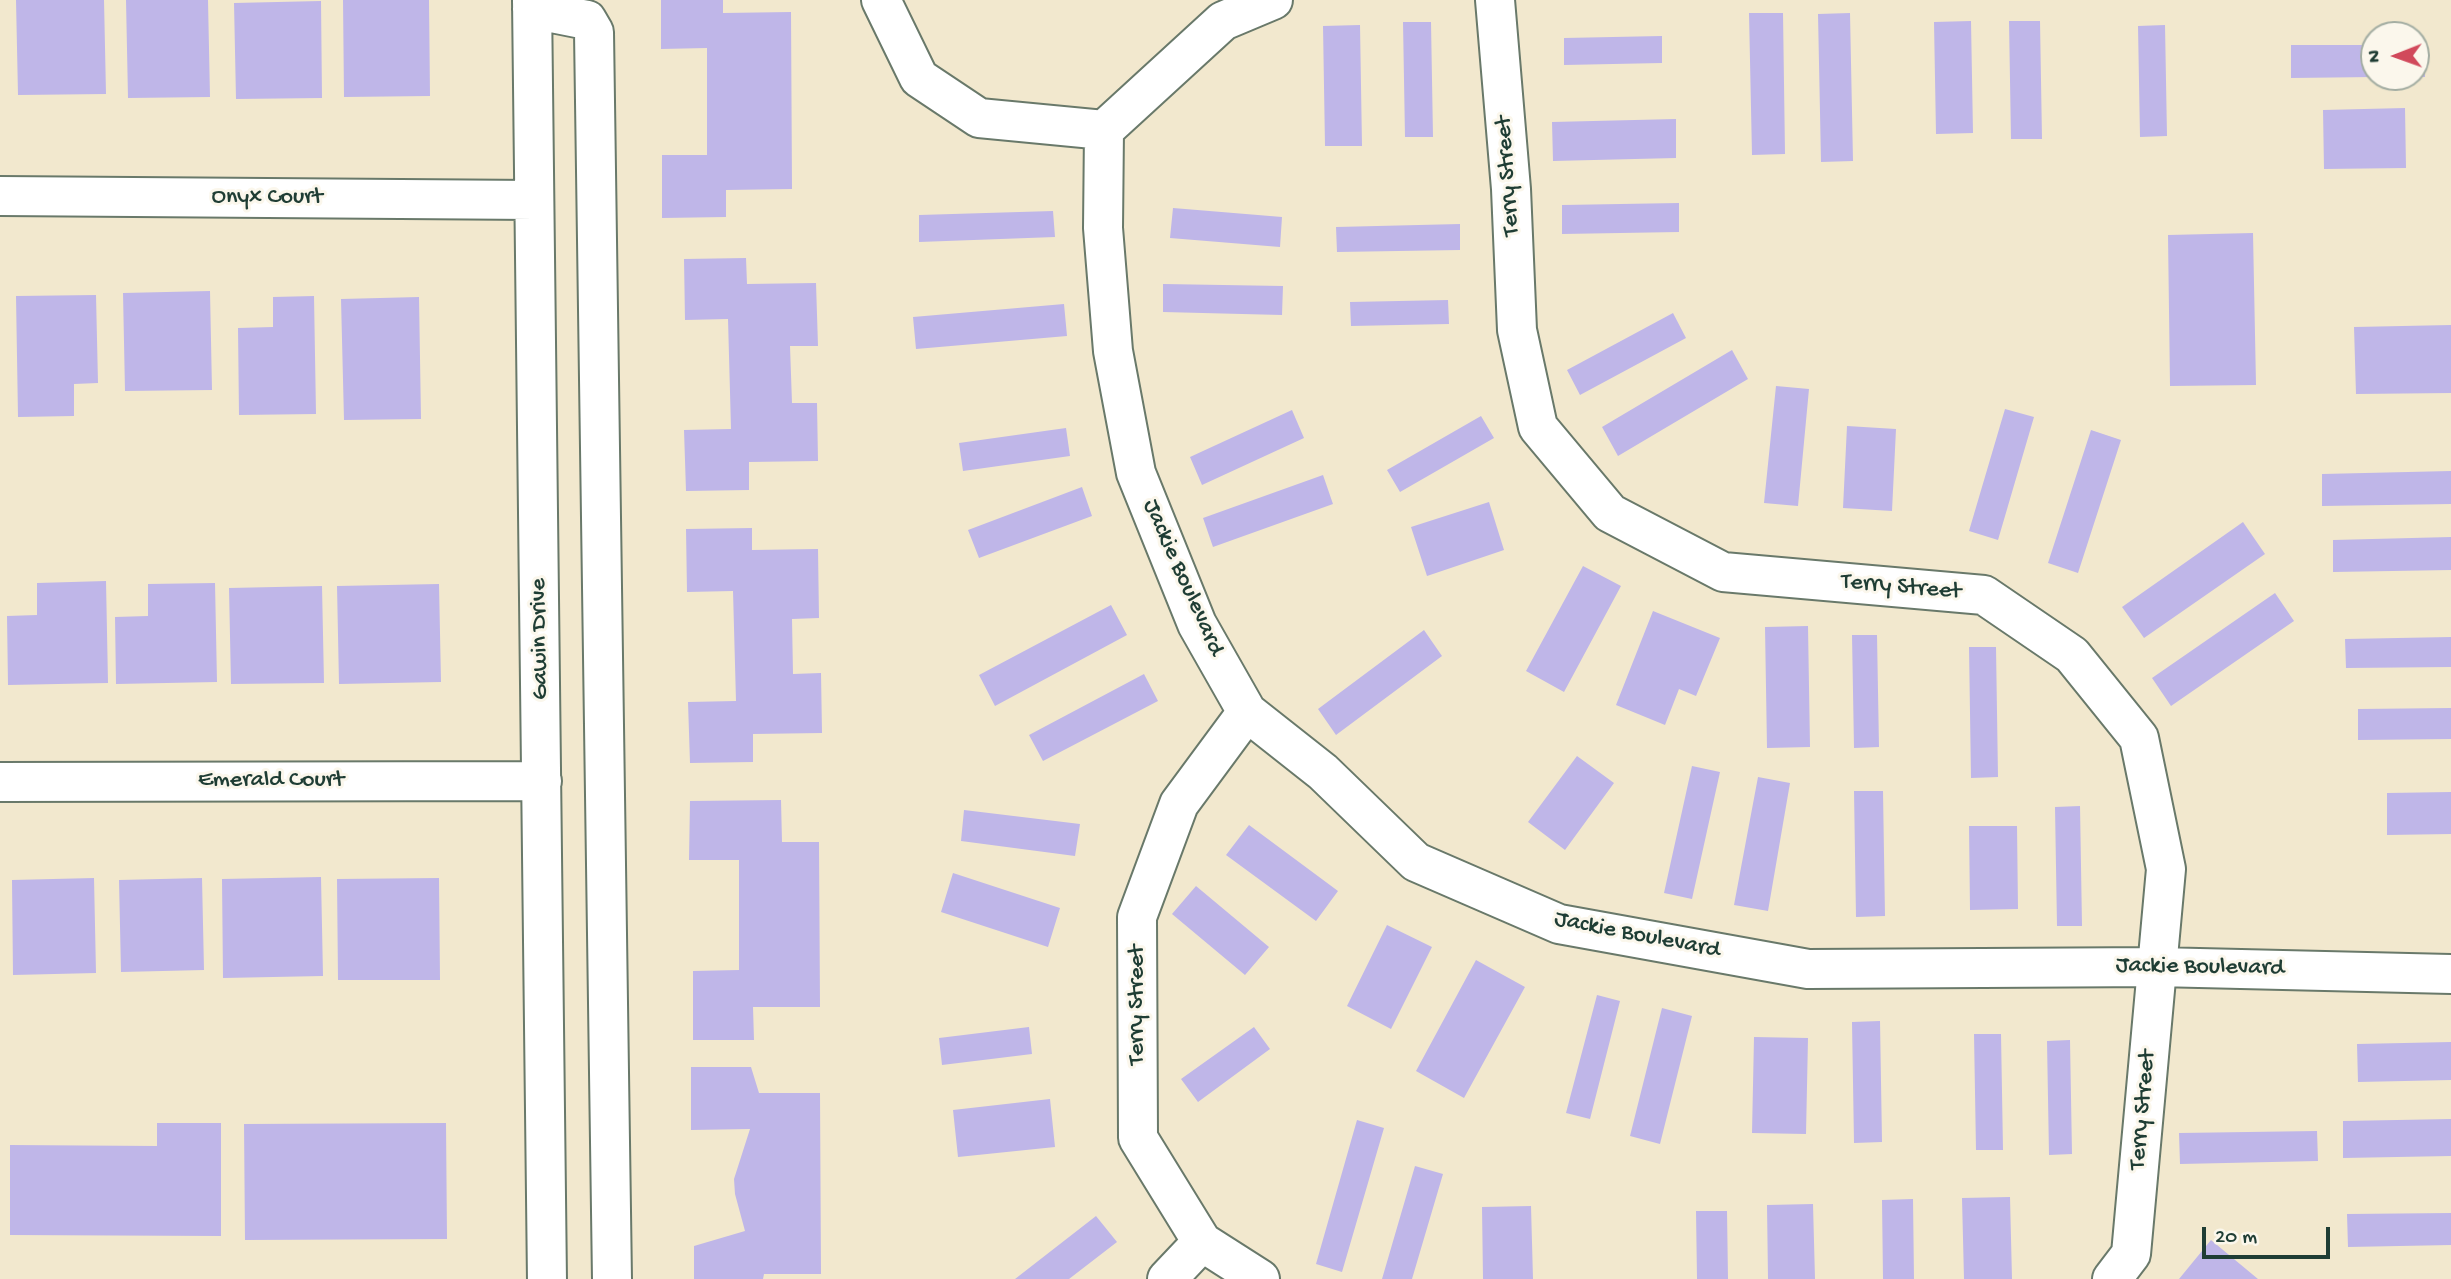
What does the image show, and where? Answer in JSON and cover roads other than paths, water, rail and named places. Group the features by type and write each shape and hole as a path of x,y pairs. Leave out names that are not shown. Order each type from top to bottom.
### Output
{"street":[{"path":"881,0 919,78 979,118 1104,130 1223,21 1273,0"},
{"name":"Terry Street","path":"1495,0 1511,189 1517,330 1538,427 1610,513 1723,572 1984,596 2072,655 2139,737 2166,869 2131,1254 2112,1279"},
{"path":"532,4 587,20 594,32 612,1279"},
{"name":"Gawin Drive","path":"532,4 547,1279"},
{"name":"Jackie Boulevard","path":"1104,130 1103,228 1113,351 1136,473 1197,624 1247,712 1323,772 1416,862 1559,924 1808,969 2157,967 2451,974"},
{"name":"Onyx Court","path":"0,196 534,200"},
{"path":"536,271 597,270"},
{"path":"539,515 600,514"},
{"name":"Terry Street","path":"1247,712 1180,804 1137,917 1138,1138 1202,1242 1260,1279"},
{"name":"Emerald Court","path":"0,782 542,789 604,797"},
{"path":"546,1070 608,1068"},
{"path":"1167,1279 1202,1242"}]}
